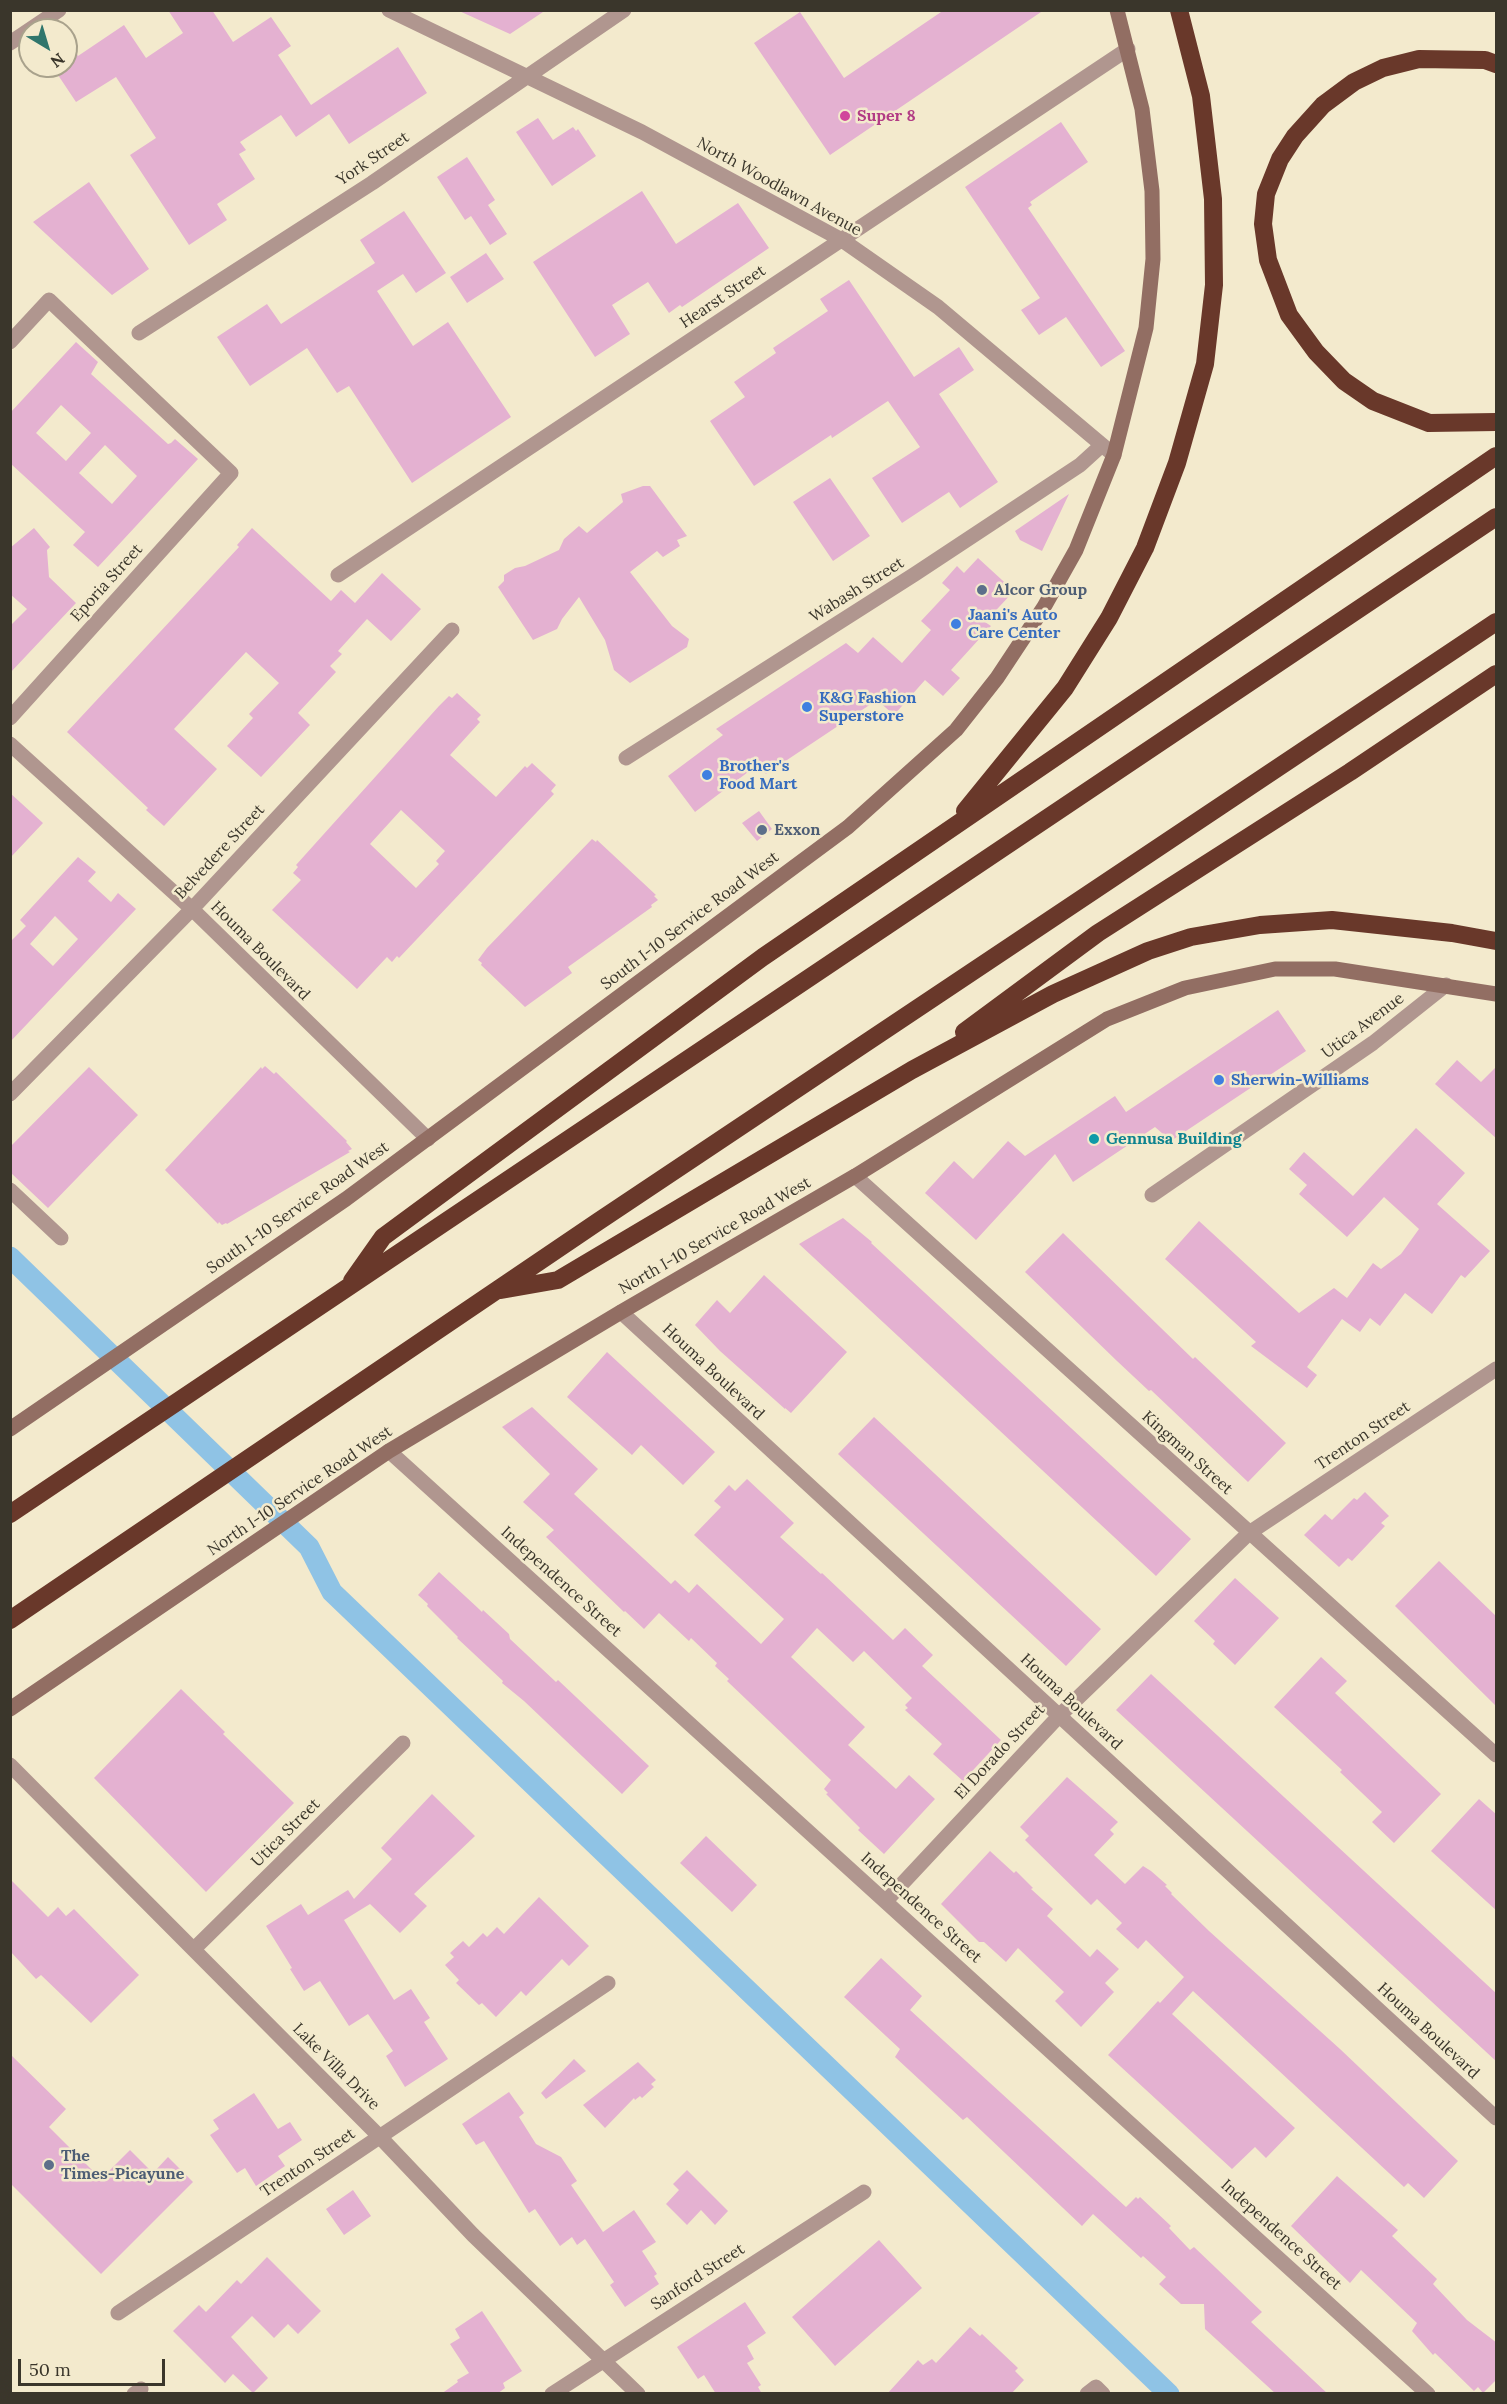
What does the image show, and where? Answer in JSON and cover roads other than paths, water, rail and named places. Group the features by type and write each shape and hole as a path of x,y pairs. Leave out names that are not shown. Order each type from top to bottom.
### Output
{"highway":[{"path":"950,828 1065,688 1109,618 1145,548 1180,452 1205,364 1214,285 1213,199 1202,107 1179,10"},
{"path":"1497,64 1485,60 1419,59 1383,68 1354,82 1323,105 1295,136 1280,159 1266,194 1263,224 1268,260 1289,315 1316,352 1344,381 1373,401 1429,423 1497,422"},
{"path":"346,1291 383,1237 763,957 1497,456"},
{"path":"10,1514 346,1291 1497,517"},
{"path":"10,1620 186,1503 254,1453 495,1291 1497,622"},
{"path":"912,1070 1098,933 1350,772 1497,674"},
{"path":"495,1291 558,1280 912,1070 1053,994 1148,951 1191,936 1260,925 1332,920 1452,933 1497,941"}],"street":[{"path":"10,43 59,10"},
{"name":"North Woodlawn Avenue","path":"389,10 642,132 842,240 938,307 1108,450"},
{"name":"York Street","path":"139,333 372,183 624,10"},
{"name":"South I-10 Service Road West","path":"10,1429 346,1198 848,827 956,730 998,678 1044,607 1076,550 1146,328 1153,259 1152,191 1142,109 1117,10"},
{"name":"Hearst Street","path":"338,575 1128,49"},
{"name":"Eporia Street","path":"10,342 49,300 231,473 10,718"},
{"name":"Wabash Street","path":"626,758 915,574 1080,465 1108,450"},
{"name":"Belvedere Street","path":"10,1094 192,909 452,630"},
{"name":"Houma Boulevard","path":"10,744 192,909 428,1139"},
{"name":"North I-10 Service Road West","path":"10,1709 389,1451 621,1312 855,1176 1107,1019 1185,988 1275,969 1335,969 1497,994"},
{"name":"Utica Avenue","path":"1152,1195 1373,1043 1446,985"},
{"name":"Kingman Street","path":"855,1176 1497,1755"},
{"path":"10,1190 61,1238"},
{"name":"Houma Boulevard","path":"621,1312 1497,2118"},
{"name":"Trenton Street","path":"1249,1533 1497,1370"},
{"name":"Independence Street","path":"389,1451 1428,2394"},
{"name":"El Dorado Street","path":"886,1901 1059,1716 1249,1533"},
{"name":"Utica Street","path":"194,1950 403,1743"},
{"name":"Lake Villa Drive","path":"10,1765 380,2137 473,2235 638,2394"},
{"name":"Trenton Street","path":"118,2313 608,1983"},
{"name":"Sanford Street","path":"552,2394 864,2192"}],"waterway":[{"path":"10,1257 309,1547 332,1592 1169,2394"}],"place":[{"name":"Super 8","path":"845,116"},
{"name":"Alcor Group","path":"982,590"},
{"name":"Jaani's Auto Care Center","path":"956,624"},
{"name":"K&G Fashion Superstore","path":"807,707"},
{"name":"Brother's Food Mart","path":"707,775"},
{"name":"Exxon","path":"762,830"},
{"name":"Sherwin-Williams","path":"1219,1080"},
{"name":"Gennusa Building","path":"1094,1139"},
{"name":"The Times-Picayune","path":"49,2165"}]}
